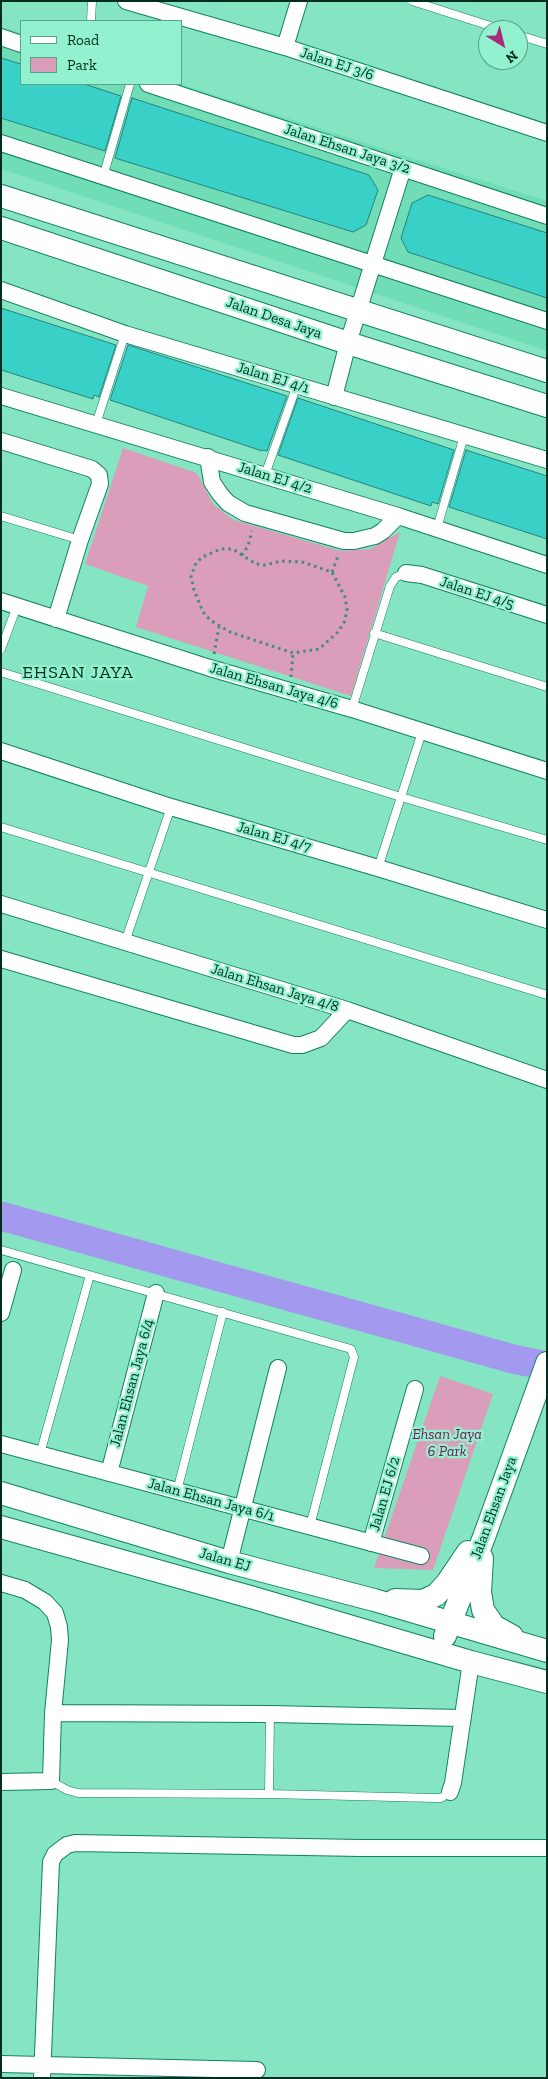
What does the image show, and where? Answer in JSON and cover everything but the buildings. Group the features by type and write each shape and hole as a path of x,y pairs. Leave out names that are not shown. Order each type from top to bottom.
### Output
{"main road":[{"path":"1,196 547,371"},
{"name":"Jalan Desa Jaya","path":"1,228 348,343 547,406"},
{"name":"Jalan Ehsan Jaya","path":"439,1652 487,1528 547,1363"},
{"name":"Jalan EJ","path":"1,1493 228,1562 374,1600 539,1649"},
{"name":"Jalan EJ","path":"1,1527 471,1662 547,1682"},
{"path":"374,1600 423,1601 436,1595 487,1528"},
{"path":"487,1528 480,1592 483,1610 494,1626 539,1649"}],"street":[{"name":"Jalan EJ 3/6","path":"126,1 285,47 547,133"},
{"path":"285,47 299,1"},
{"path":"1,37 20,44"},
{"name":"Jalan Ehsan Jaya 3/2","path":"151,85 547,216"},
{"path":"1,144 547,321"},
{"path":"334,397 348,343 402,168"},
{"name":"Jalan EJ 4/1","path":"1,290 125,334 547,460"},
{"name":"Jalan EJ 4/2","path":"1,396 265,475 547,564"},
{"path":"1,441 92,469 99,475 100,484 80,540 56,619"},
{"path":"208,458 212,482 220,494 236,508 256,516 349,541 375,536 398,516"},
{"name":"Jalan EJ 4/5","path":"406,573 422,575 547,615"},
{"name":"Jalan Ehsan Jaya 4/6","path":"1,601 210,668 352,709 547,771"},
{"name":"Jalan EJ 4/7","path":"1,751 171,806 547,920"},
{"name":"Jalan Ehsan Jaya 4/8","path":"1,904 348,1010 547,1080"},
{"path":"1,959 293,1044 302,1045 321,1038 348,1010"},
{"path":"1,1313 13,1270"},
{"name":"Jalan Ehsan Jaya 6/4","path":"109,1473 156,1293"},
{"path":"228,1562 278,1368"},
{"name":"Jalan EJ 6/2","path":"371,1543 416,1388"},
{"name":"Jalan Ehsan Jaya 6/1","path":"1,1444 421,1556"},
{"path":"1,1584 34,1594 45,1602 55,1613 60,1627 53,1713 51,1781 1,1782"},
{"path":"450,1792 454,1783 471,1662"},
{"path":"53,1713 270,1714 462,1718"},
{"path":"42,2072 51,1862 55,1854 67,1845 75,1843 370,1848 547,1848"},
{"path":"1,2064 42,2072 257,2070"}],"lane":[{"path":"92,1 92,20"},
{"path":"412,1 478,22"},
{"path":"528,38 547,44"},
{"path":"103,177 130,85"},
{"path":"96,424 125,334"},
{"path":"265,475 297,385"},
{"path":"437,528 464,436"},
{"path":"1,516 80,540"},
{"path":"352,709 390,586 396,577 406,573"},
{"path":"1,649 17,606"},
{"path":"374,633 547,687"},
{"path":"1,672 401,797 547,840"},
{"path":"378,868 422,732"},
{"path":"126,942 171,806"},
{"path":"1,827 547,995"},
{"path":"1,1250 349,1347 353,1351 354,1358 310,1526"},
{"path":"40,1454 90,1275"},
{"path":"177,1491 223,1312"},
{"path":"269,1794 270,1714"},
{"path":"51,1781 67,1790 78,1793 269,1794 441,1798 450,1792"}],"path":[{"path":"242,555 248,546 256,516"},
{"path":"221,549 233,549 256,564 265,565 281,561 302,562 332,572 345,597 347,610 345,621 338,632 319,649 293,653 251,640 219,627 203,612 197,601 190,577 195,565 202,557 210,552 221,549"},
{"path":"210,668 219,627"},
{"path":"290,692 293,653"}],"shaded area":[{"path":"1,27 20,33 20,85 182,85 547,201 547,351 1,169"}],"green space":[{"path":"123,448 197,473 213,504 234,520 341,551 370,549 400,532 351,696 136,627 148,586 85,564"},
{"name":"Ehsan Jaya 6 Park","path":"440,1376 493,1394 433,1570 374,1568"}],"waterway":[{"path":"1,1216 513,1359 547,1366"}],"district":[{"name":"EHSAN JAYA","path":"78,673"}]}
